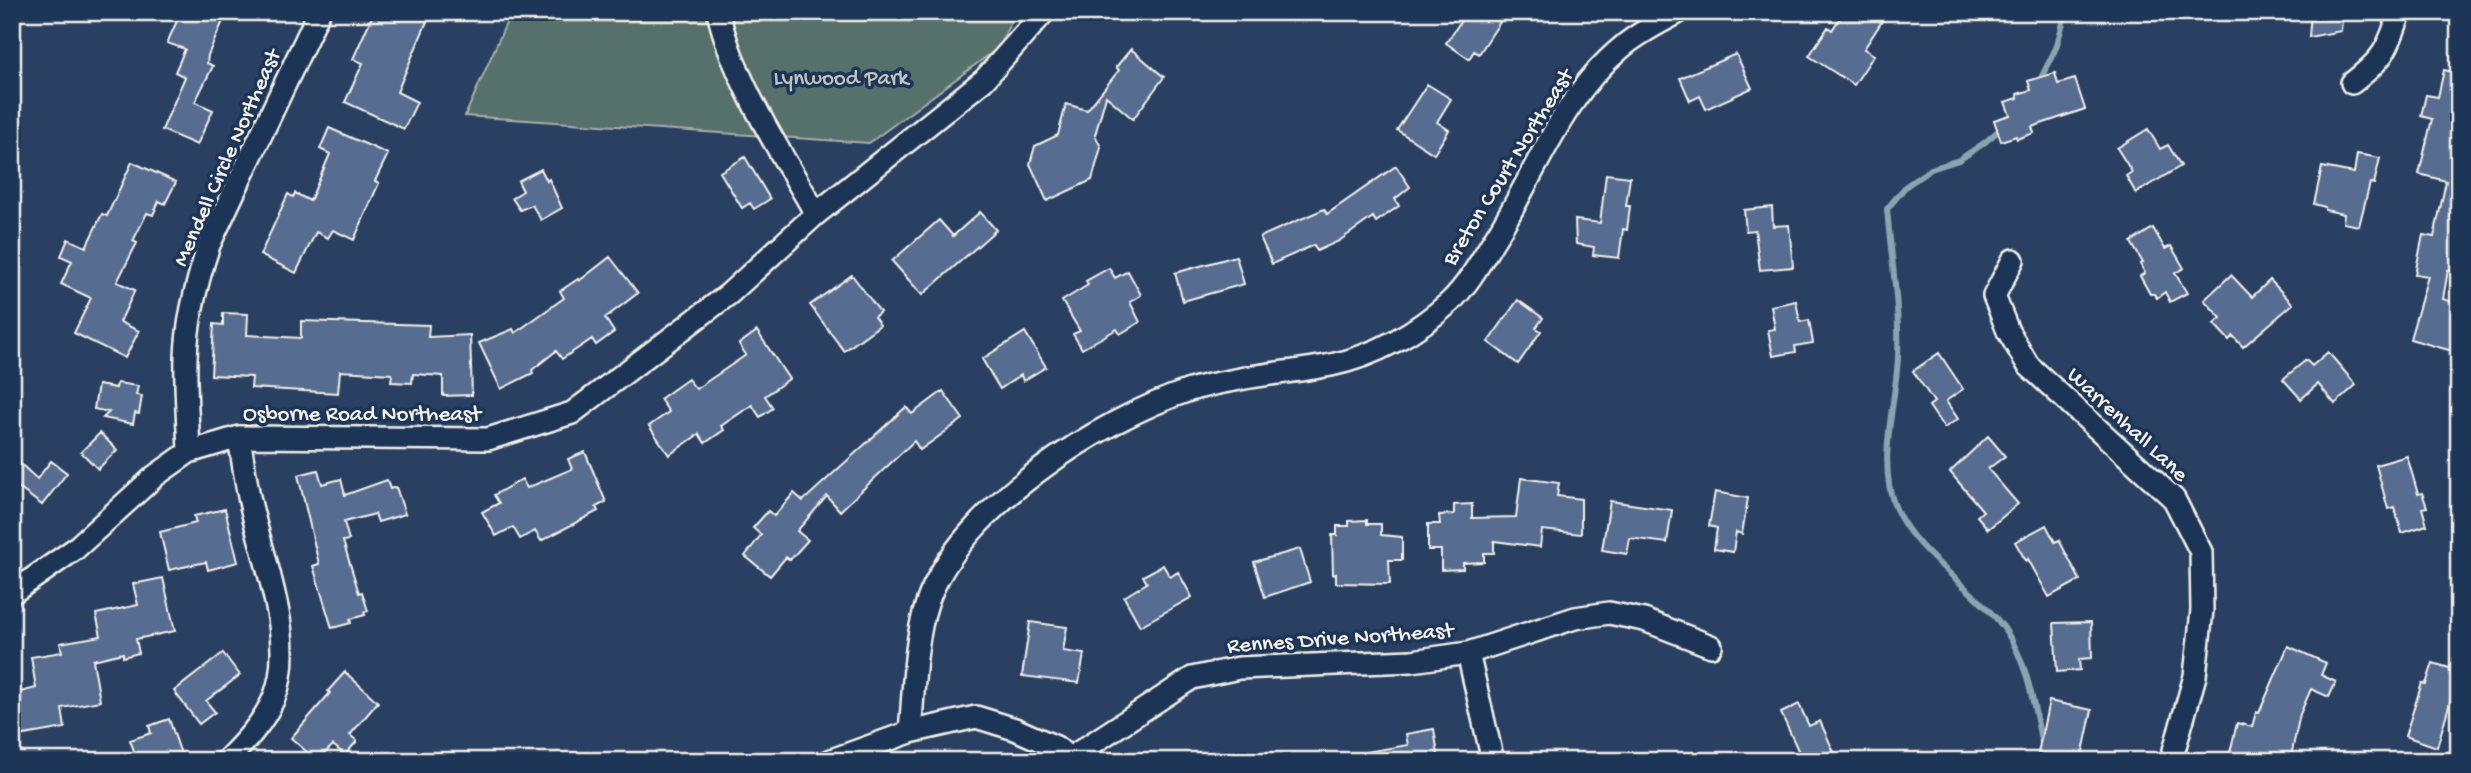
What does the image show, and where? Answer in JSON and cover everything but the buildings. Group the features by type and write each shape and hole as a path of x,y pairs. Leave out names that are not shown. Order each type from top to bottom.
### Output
{"street":[{"name":"Mendell Circle Northeast","path":"189,452 186,357 200,272 209,245 319,12"},
{"path":"718,12 724,39 753,101 816,214"},
{"name":"Osborne Road Northeast","path":"12,593 75,549 155,476 189,452 239,437 488,439 572,413 729,294 816,214 984,80 1044,12"},
{"name":"Breton Court Northeast","path":"910,732 920,639 927,603 949,558 975,525 1030,478 1087,439 1151,406 1191,390 1241,379 1333,365 1374,351 1412,333 1452,300 1476,269 1571,103 1593,75 1622,47 1679,12"},
{"path":"2351,83 2378,62 2391,41 2400,12"},
{"name":"Warrenhall Lane","path":"2013,260 1994,296 2008,331 2028,365 2174,499 2201,552 2202,610 2195,676 2171,761"},
{"path":"226,761 253,734 275,696 282,661 280,623 251,507 239,437"},
{"name":"Rennes Drive Northeast","path":"1071,760 1149,704 1192,678 1239,668 1412,661 1468,653 1575,618 1609,613 1644,620 1711,646"},
{"path":"1468,653 1493,761"},
{"path":"829,761 910,732 976,717 1015,729 1056,747 1071,760"}],"green space":[{"name":"Lynwood Park","path":"511,12 1016,12 998,48 869,143 465,116"}],"waterway":[{"path":"2039,82 2056,48 2066,12"},
{"path":"2004,126 1959,160 1931,169 1906,186 1887,209 1898,339 1897,375 1887,453 1888,472 1890,491 1905,525 1928,553 1996,618 2017,650 2029,686 2046,761"}]}
